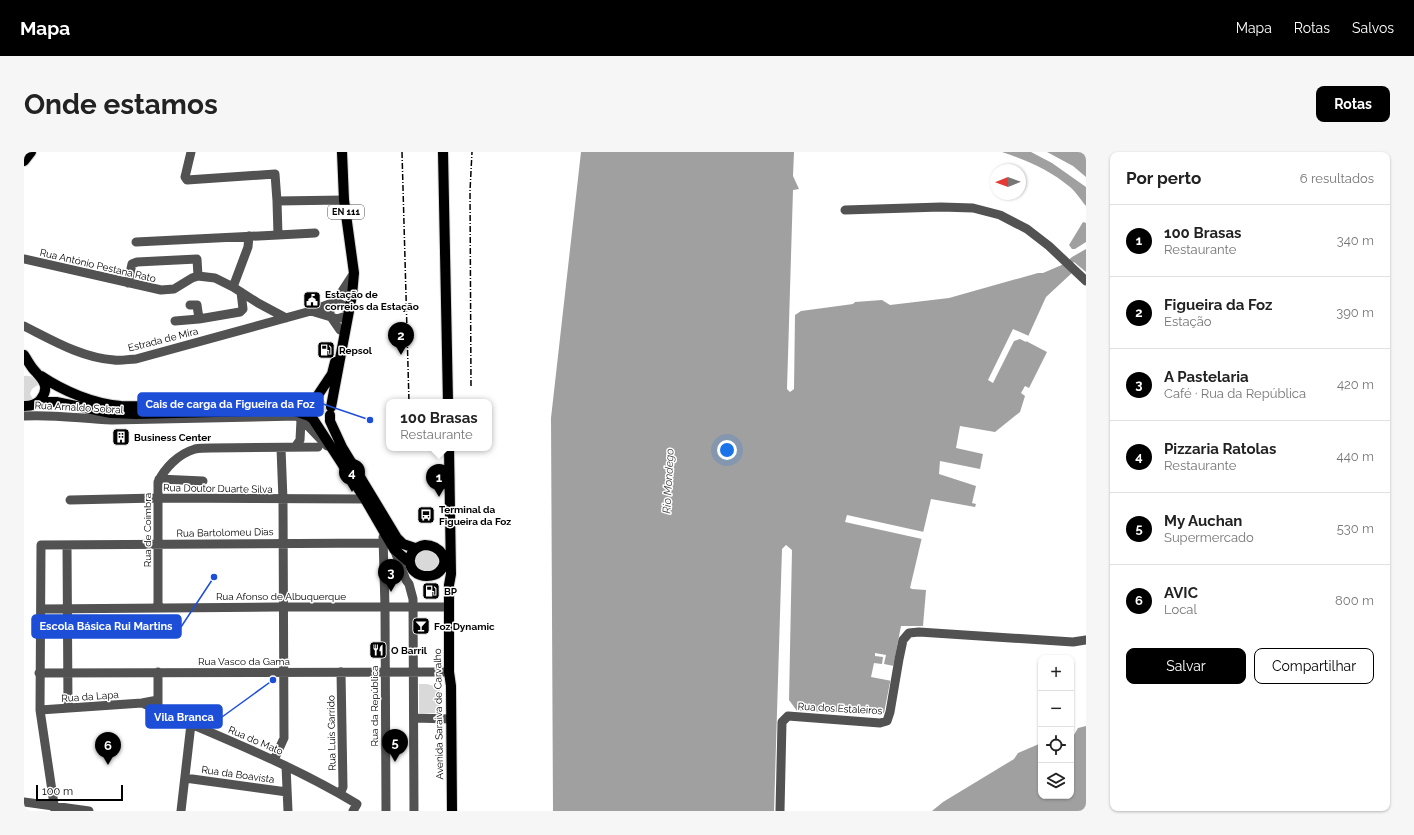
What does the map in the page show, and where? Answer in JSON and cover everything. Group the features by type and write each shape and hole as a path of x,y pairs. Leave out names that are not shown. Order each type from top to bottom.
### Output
{"main road":[{"path":"24,160 27,152"},
{"path":"24,160 31,152"},
{"name":"EN 111","path":"318,395 332,374 340,330 352,295 354,273 344,200 342,152"},
{"path":"443,152 448,399"},
{"path":"447,334 450,152"},
{"name":"EN 111","path":"331,411 346,313"},
{"path":"24,356 44,381 45,392 39,402"},
{"path":"24,370 30,370 56,386 78,396 121,406 292,403 308,400 313,396 318,395 327,397 331,403 330,421 332,427 342,447 397,538 404,544 415,548 425,545 438,549 444,559 449,575 449,585"},
{"path":"308,400 306,408 308,418 334,452 365,499 394,549 413,569 428,576 437,574 441,570 450,534"},
{"path":"24,411 29,406 39,402 56,402 111,412 136,414 292,410 308,418 323,419 331,411"},
{"name":"Avenida Saraiva de Carvalho","path":"449,451 451,574 449,585 449,672 452,811"},
{"path":"434,547 450,534"},
{"path":"413,569 411,555 415,548"},
{"path":"437,574 448,579 449,585"}],"street":[{"path":"191,152 185,177 187,180 275,174 278,236"},
{"path":"277,202 344,200"},
{"path":"845,210 973,208 1000,215 1027,229 1049,246 1084,280"},
{"path":"136,242 314,233"},
{"path":"175,321 199,319 242,310 237,290 248,247 249,236"},
{"name":"Rua António Pestana Rato","path":"24,259 160,290 174,289 198,276"},
{"path":"128,283 132,264 137,262 197,259 198,276 215,278 286,318"},
{"path":"340,330 329,313 332,303 339,296 354,273"},
{"path":"311,311 337,319 346,313 340,303 332,303"},
{"name":"Estrada de Mira","path":"24,326 66,346 95,357 115,360 136,358 311,311 332,303"},
{"path":"190,305 197,304 199,319"},
{"path":"444,399 444,346 447,334"},
{"name":"Rua Arnaldo Sobral","path":"24,411 93,420 297,416 308,418"},
{"path":"296,448 308,418"},
{"path":"203,481 159,479 164,470 178,458 195,449 318,447"},
{"path":"274,760 284,738 283,500 281,448"},
{"name":"Rua de Coimbra","path":"158,608 157,498 159,479"},
{"name":"Rua Doutor Duarte Silva","path":"70,500 157,498 283,500 365,499"},
{"name":"Rua da República","path":"383,530 386,811"},
{"name":"Rua Bartolomeu Dias","path":"41,609 41,545 383,543"},
{"path":"67,545 68,708"},
{"path":"394,549 408,584 413,603"},
{"path":"408,584 413,569"},
{"path":"413,569 415,582 413,603 414,811"},
{"name":"Rua Afonso de Albuquerque","path":"41,609 385,607 413,603 449,607"},
{"path":"41,609 39,673 40,710 55,808"},
{"name":"Rua dos Estaleiros","path":"780,811 782,722 788,716 880,723 887,722 903,640 909,633 919,632 1073,642 1086,640"},
{"name":"Rua Vasco da Gama","path":"39,673 283,671 449,672"},
{"path":"158,672 158,710"},
{"name":"Rua Luís Garrido","path":"340,794 343,787 341,672"},
{"name":"Rua da Lapa","path":"40,710 142,703 158,700"},
{"name":"Rua do Mato","path":"142,703 274,760 340,794 355,808"},
{"path":"414,718 451,719"},
{"path":"181,811 191,724"},
{"path":"286,766 288,811"},
{"name":"Rua da Boavista","path":"185,778 287,792"},
{"path":"24,802 55,808 89,811"}],"shaded area":[{"path":"24,376 33,377 39,384 32,389 30,394 33,399 29,401 24,400"},
{"path":"319,399 325,401 327,407 325,413 319,415 313,413 311,407 313,401"},
{"path":"426,550 435,552 439,557 438,565 432,570 423,571 414,564 416,554"},
{"path":"419,684 427,684 440,688 440,713 419,713"}],"water":[{"name":"Rio Mondego","path":"581,152 794,152 793,176 799,189 793,190 787,389 790,392 794,389 795,315 801,311 853,304 855,302 882,300 890,305 949,298 1038,273 1043,273 1064,264 1072,257 1086,249 1086,272 1074,262 1068,267 1073,272 1046,297 1026,341 1047,352 1029,388 1025,386 1021,393 1025,396 1020,412 995,432 960,426 956,448 983,454 980,469 940,461 939,474 976,486 972,503 976,504 975,507 931,499 910,588 926,590 923,626 901,626 884,713 797,711 789,700 792,550 786,545 782,549 774,811 553,811 551,418"},
{"path":"1002,152 1031,152 1052,163 1086,187 1086,206 1072,189 1054,175 1029,162"},
{"path":"1047,152 1086,152 1086,177 1073,166"},
{"path":"1083,222 1086,223 1086,242 1075,249 1072,249 1069,245"},
{"path":"1086,726 1086,811 932,811 943,802 1014,759 1018,753 1038,744 1038,799 1074,799 1074,735 1078,728"}],"pier":[{"path":"1013,329 1029,336 1026,342 1020,339 1014,341 993,383 988,380"},
{"path":"847,515 924,532 922,539 845,522"},
{"path":"875,653 886,655 884,664 894,666 892,681 871,677 874,663 882,664 883,657 875,656"}],"railway":[{"path":"402,152 409,399"},
{"path":"471,386 470,191 472,152"}],"place":[{"name":"Estação de correios da Estação","path":"312,300"},
{"name":"Repsol","path":"326,350"},
{"name":"Figueira da Foz","path":"401,355"},
{"name":"Cais de carga da Figueira da Foz","path":"370,420"},
{"name":"Business Center","path":"121,437"},
{"name":"Pizzaria Ratolas","path":"352,492"},
{"name":"100 Brasas","path":"439,497"},
{"name":"Terminal da Figueira da Foz","path":"426,515"},
{"name":"Escola Básica Rui Martins","path":"214,577"},
{"name":"BP","path":"431,591"},
{"name":"A Pastelaria","path":"391,592"},
{"name":"Foz Dynamic","path":"421,626"},
{"name":"O Barril","path":"378,650"},
{"name":"Vila Branca","path":"273,680"},
{"name":"My Auchan","path":"395,762"},
{"name":"AVIC","path":"108,765"}]}
